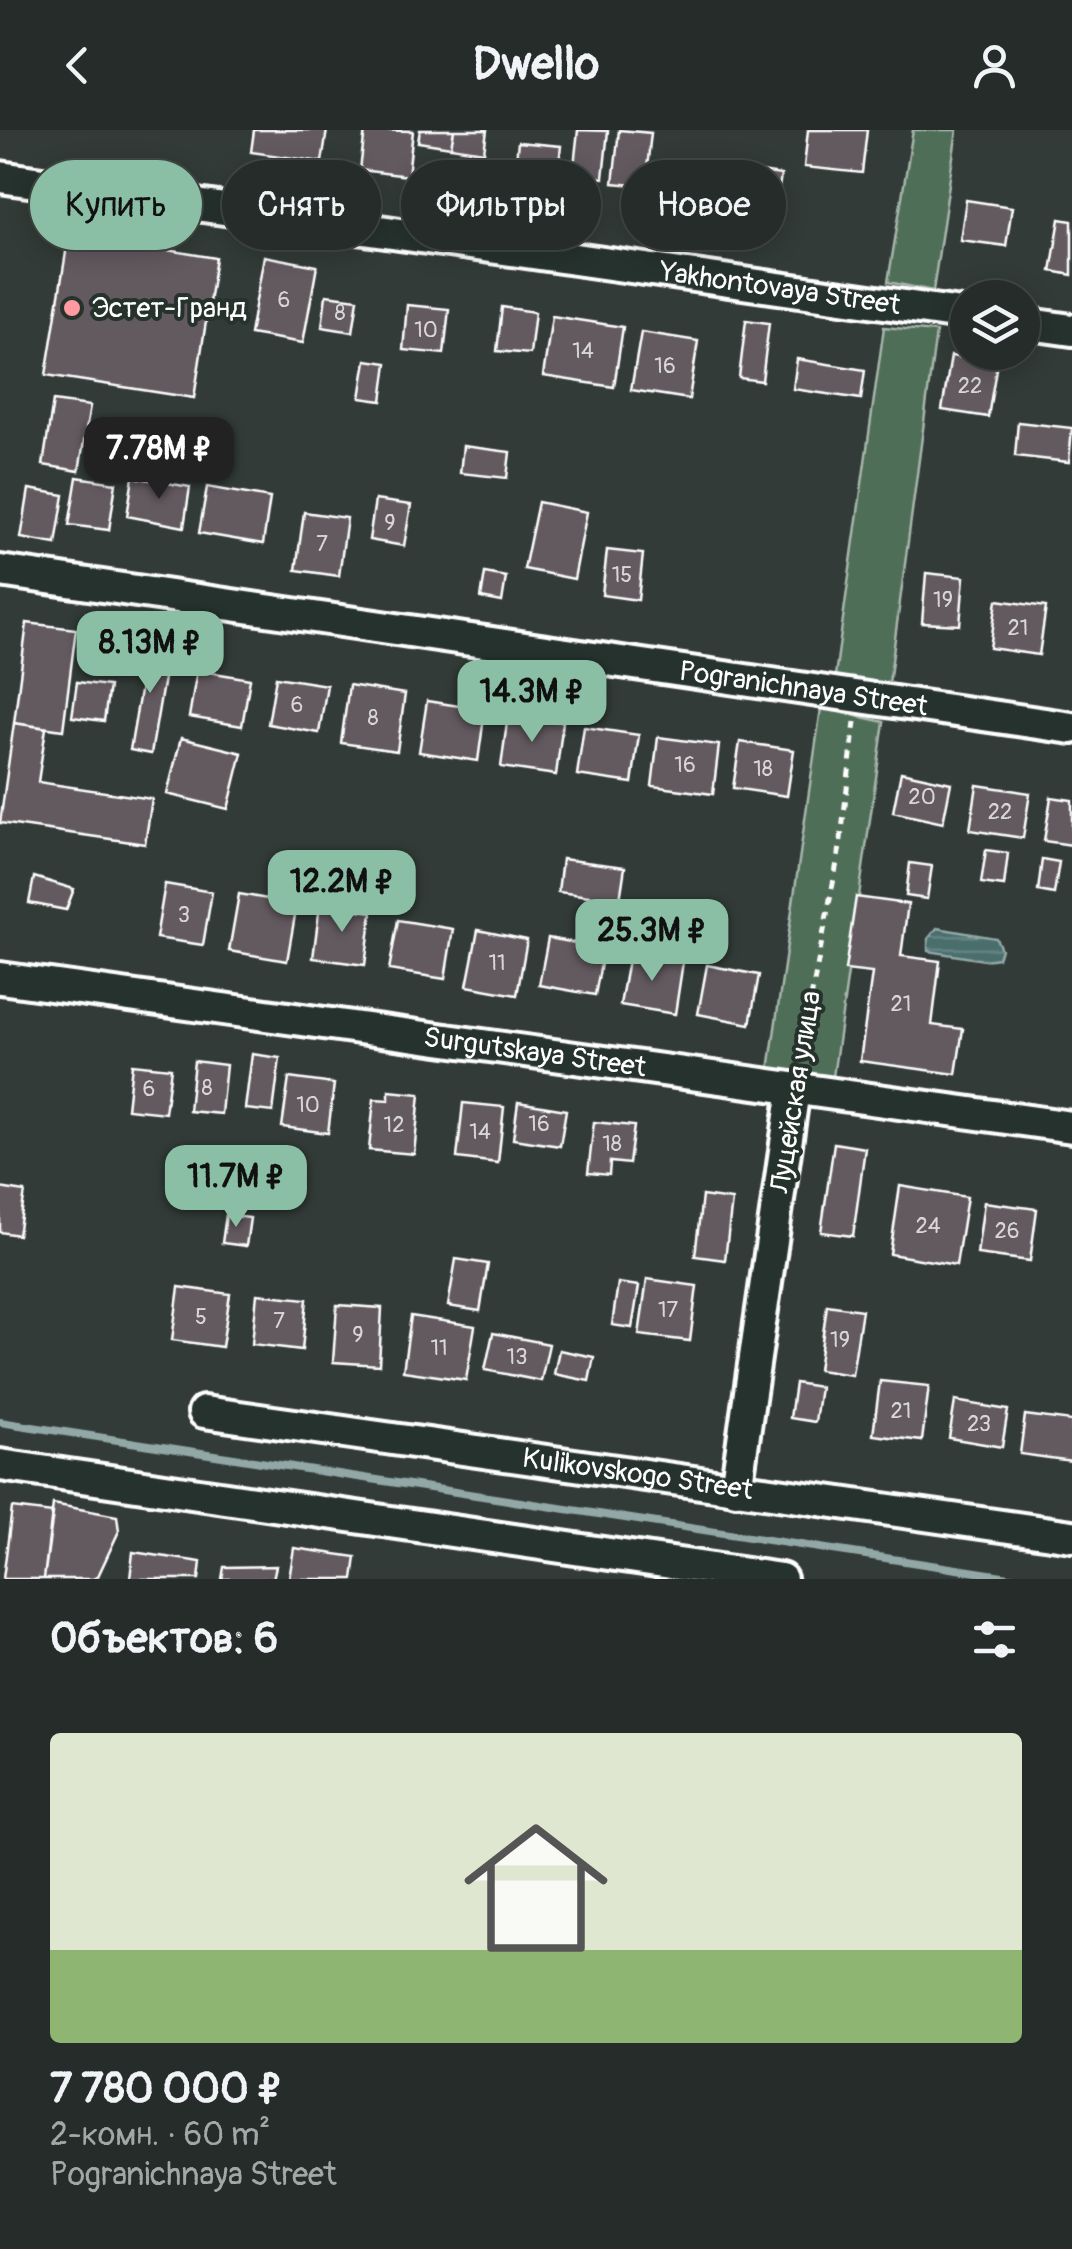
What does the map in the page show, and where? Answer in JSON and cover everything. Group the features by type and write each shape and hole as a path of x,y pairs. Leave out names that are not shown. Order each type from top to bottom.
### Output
{"street":[{"name":"Yakhontovaya Street","path":"0,177 950,312"},
{"path":"1040,326 1072,330"},
{"name":"Pogranichnaya Street","path":"0,571 1072,728"},
{"name":"Surgutskaya Street","path":"0,978 1072,1127"},
{"name":"Луцейская улица","path":"736,1490 794,1089"},
{"name":"Kulikovskogo Street","path":"204,1412 1072,1536"},
{"path":"0,1465 781,1579"}],"path":[{"name":"Луцейская улица","path":"794,1089 840,846 858,695"}],"green space":[{"path":"913,130 957,130 933,291 888,282"},
{"path":"884,327 936,332 888,691 834,683"},
{"path":"821,708 884,722 833,1077 769,1070"}],"water":[{"path":"937,928 996,938 1001,949 998,958 984,960 928,951 928,939"}],"building":[{"path":"254,130 327,130 322,160 251,152"},
{"path":"365,130 413,131 410,160 401,160 401,175 381,173 381,160 361,160"},
{"path":"420,130 454,130 451,147 418,142"},
{"path":"454,130 487,130 484,152 451,147"},
{"path":"578,130 608,131 603,178 601,160 575,160"},
{"path":"619,130 651,133 648,160 621,160 621,184 613,183"},
{"path":"808,130 867,130 862,173 804,167"},
{"path":"518,142 561,146 559,160 516,160"},
{"path":"966,200 1012,207 1006,246 960,240"},
{"path":"1060,219 1072,221 1072,275 1051,271"},
{"path":"66,250 167,250 216,258 194,398 46,375"},
{"path":"264,256 317,266 303,343 250,334"},
{"path":"326,295 358,299 353,332 322,327"},
{"path":"407,305 449,309 444,354 403,350"},
{"path":"502,307 535,312 530,354 497,351"},
{"path":"552,316 623,327 614,387 543,376"},
{"path":"746,320 769,323 762,381 739,378"},
{"path":"641,332 698,341 689,399 631,390"},
{"path":"797,359 865,370 861,399 793,389"},
{"path":"366,360 387,363 382,401 360,398"},
{"path":"950,362 950,370 996,370 988,417 942,410"},
{"path":"53,401 90,406 79,471 43,465"},
{"path":"1018,422 1072,428 1069,462 1015,456"},
{"path":"463,446 510,452 507,478 460,473"},
{"path":"77,477 116,483 109,530 69,525"},
{"path":"133,477 190,487 184,527 127,516"},
{"path":"207,487 270,498 263,544 199,533"},
{"path":"29,489 64,495 56,544 21,538"},
{"path":"375,500 411,505 404,546 369,540"},
{"path":"538,502 587,512 574,579 524,569"},
{"path":"304,512 347,518 339,576 296,570"},
{"path":"607,550 643,554 638,600 602,595"},
{"path":"485,573 506,577 502,602 481,598"},
{"path":"926,573 964,577 960,625 922,623"},
{"path":"997,600 1046,607 1039,655 990,648"},
{"path":"27,623 76,629 63,730 14,723"},
{"path":"149,639 170,643 151,754 130,750"},
{"path":"197,670 250,679 242,726 189,717"},
{"path":"276,677 327,685 319,733 268,724"},
{"path":"77,682 109,686 104,721 72,717"},
{"path":"349,685 405,694 397,751 341,743"},
{"path":"427,701 485,710 478,761 419,752"},
{"path":"508,715 563,722 556,775 501,767"},
{"path":"14,723 46,728 38,782 152,799 145,844 0,823"},
{"path":"584,727 639,735 632,783 577,775"},
{"path":"658,737 719,745 713,794 652,786"},
{"path":"181,738 242,753 228,809 167,794"},
{"path":"740,742 794,750 787,796 733,788"},
{"path":"901,772 951,783 943,823 893,812"},
{"path":"977,785 1030,793 1023,838 970,830"},
{"path":"1051,797 1072,800 1072,845 1044,841"},
{"path":"986,850 1008,853 1004,886 981,883"},
{"path":"562,859 625,867 620,900 558,892"},
{"path":"1042,859 1059,862 1054,894 1038,891"},
{"path":"910,863 932,866 927,899 906,896"},
{"path":"34,877 74,889 66,910 29,903"},
{"path":"165,884 212,892 203,945 156,938"},
{"path":"239,894 297,904 287,961 229,951"},
{"path":"856,897 908,904 901,956 940,961 932,1025 963,1029 956,1074 860,1061 872,973 845,970"},
{"path":"320,905 372,912 365,965 313,958"},
{"path":"398,920 453,929 445,979 389,970"},
{"path":"478,930 527,940 517,995 467,986"},
{"path":"548,938 604,948 595,995 539,985"},
{"path":"629,954 683,962 675,1014 620,1005"},
{"path":"707,965 759,975 750,1024 698,1014"},
{"path":"252,1054 280,1058 273,1112 245,1109"},
{"path":"194,1061 226,1065 221,1114 189,1111"},
{"path":"132,1064 171,1068 165,1113 127,1109"},
{"path":"289,1078 334,1084 328,1133 282,1127"},
{"path":"389,1091 420,1094 414,1154 369,1150 374,1099 389,1100"},
{"path":"518,1102 566,1110 560,1146 513,1139"},
{"path":"463,1103 504,1107 498,1163 457,1158"},
{"path":"594,1122 634,1126 629,1164 610,1162 609,1175 588,1173"},
{"path":"834,1143 865,1148 853,1236 821,1232"},
{"path":"900,1186 967,1197 956,1265 890,1254"},
{"path":"0,1188 25,1192 18,1235 0,1232"},
{"path":"702,1196 732,1200 725,1260 695,1256"},
{"path":"984,1202 1037,1209 1030,1261 977,1254"},
{"path":"226,1215 250,1218 246,1246 222,1243"},
{"path":"456,1259 488,1264 480,1311 448,1306"},
{"path":"647,1279 697,1286 690,1341 639,1335"},
{"path":"618,1283 639,1286 632,1328 612,1325"},
{"path":"179,1287 230,1294 222,1347 172,1340"},
{"path":"257,1294 307,1299 302,1350 252,1344"},
{"path":"337,1305 382,1308 379,1365 333,1362"},
{"path":"827,1305 862,1310 852,1375 818,1370"},
{"path":"411,1316 475,1326 466,1380 403,1371"},
{"path":"493,1333 549,1344 541,1381 485,1370"},
{"path":"559,1350 594,1357 589,1381 554,1374"},
{"path":"880,1381 929,1386 922,1441 873,1435"},
{"path":"795,1383 820,1387 815,1422 790,1418"},
{"path":"955,1401 1008,1410 1002,1447 949,1438"},
{"path":"1025,1415 1072,1421 1072,1461 1020,1454"},
{"path":"53,1504 117,1516 119,1531 93,1579 44,1579"},
{"path":"12,1508 53,1513 44,1579 3,1579"},
{"path":"294,1548 356,1557 353,1579 289,1579"},
{"path":"133,1552 201,1562 199,1579 130,1579"},
{"path":"276,1566 273,1579 222,1579 224,1567"}],"waterway":[{"path":"0,1422 1022,1579"}],"place":[{"name":"Эстет-Гранд","path":"72,308"}]}
